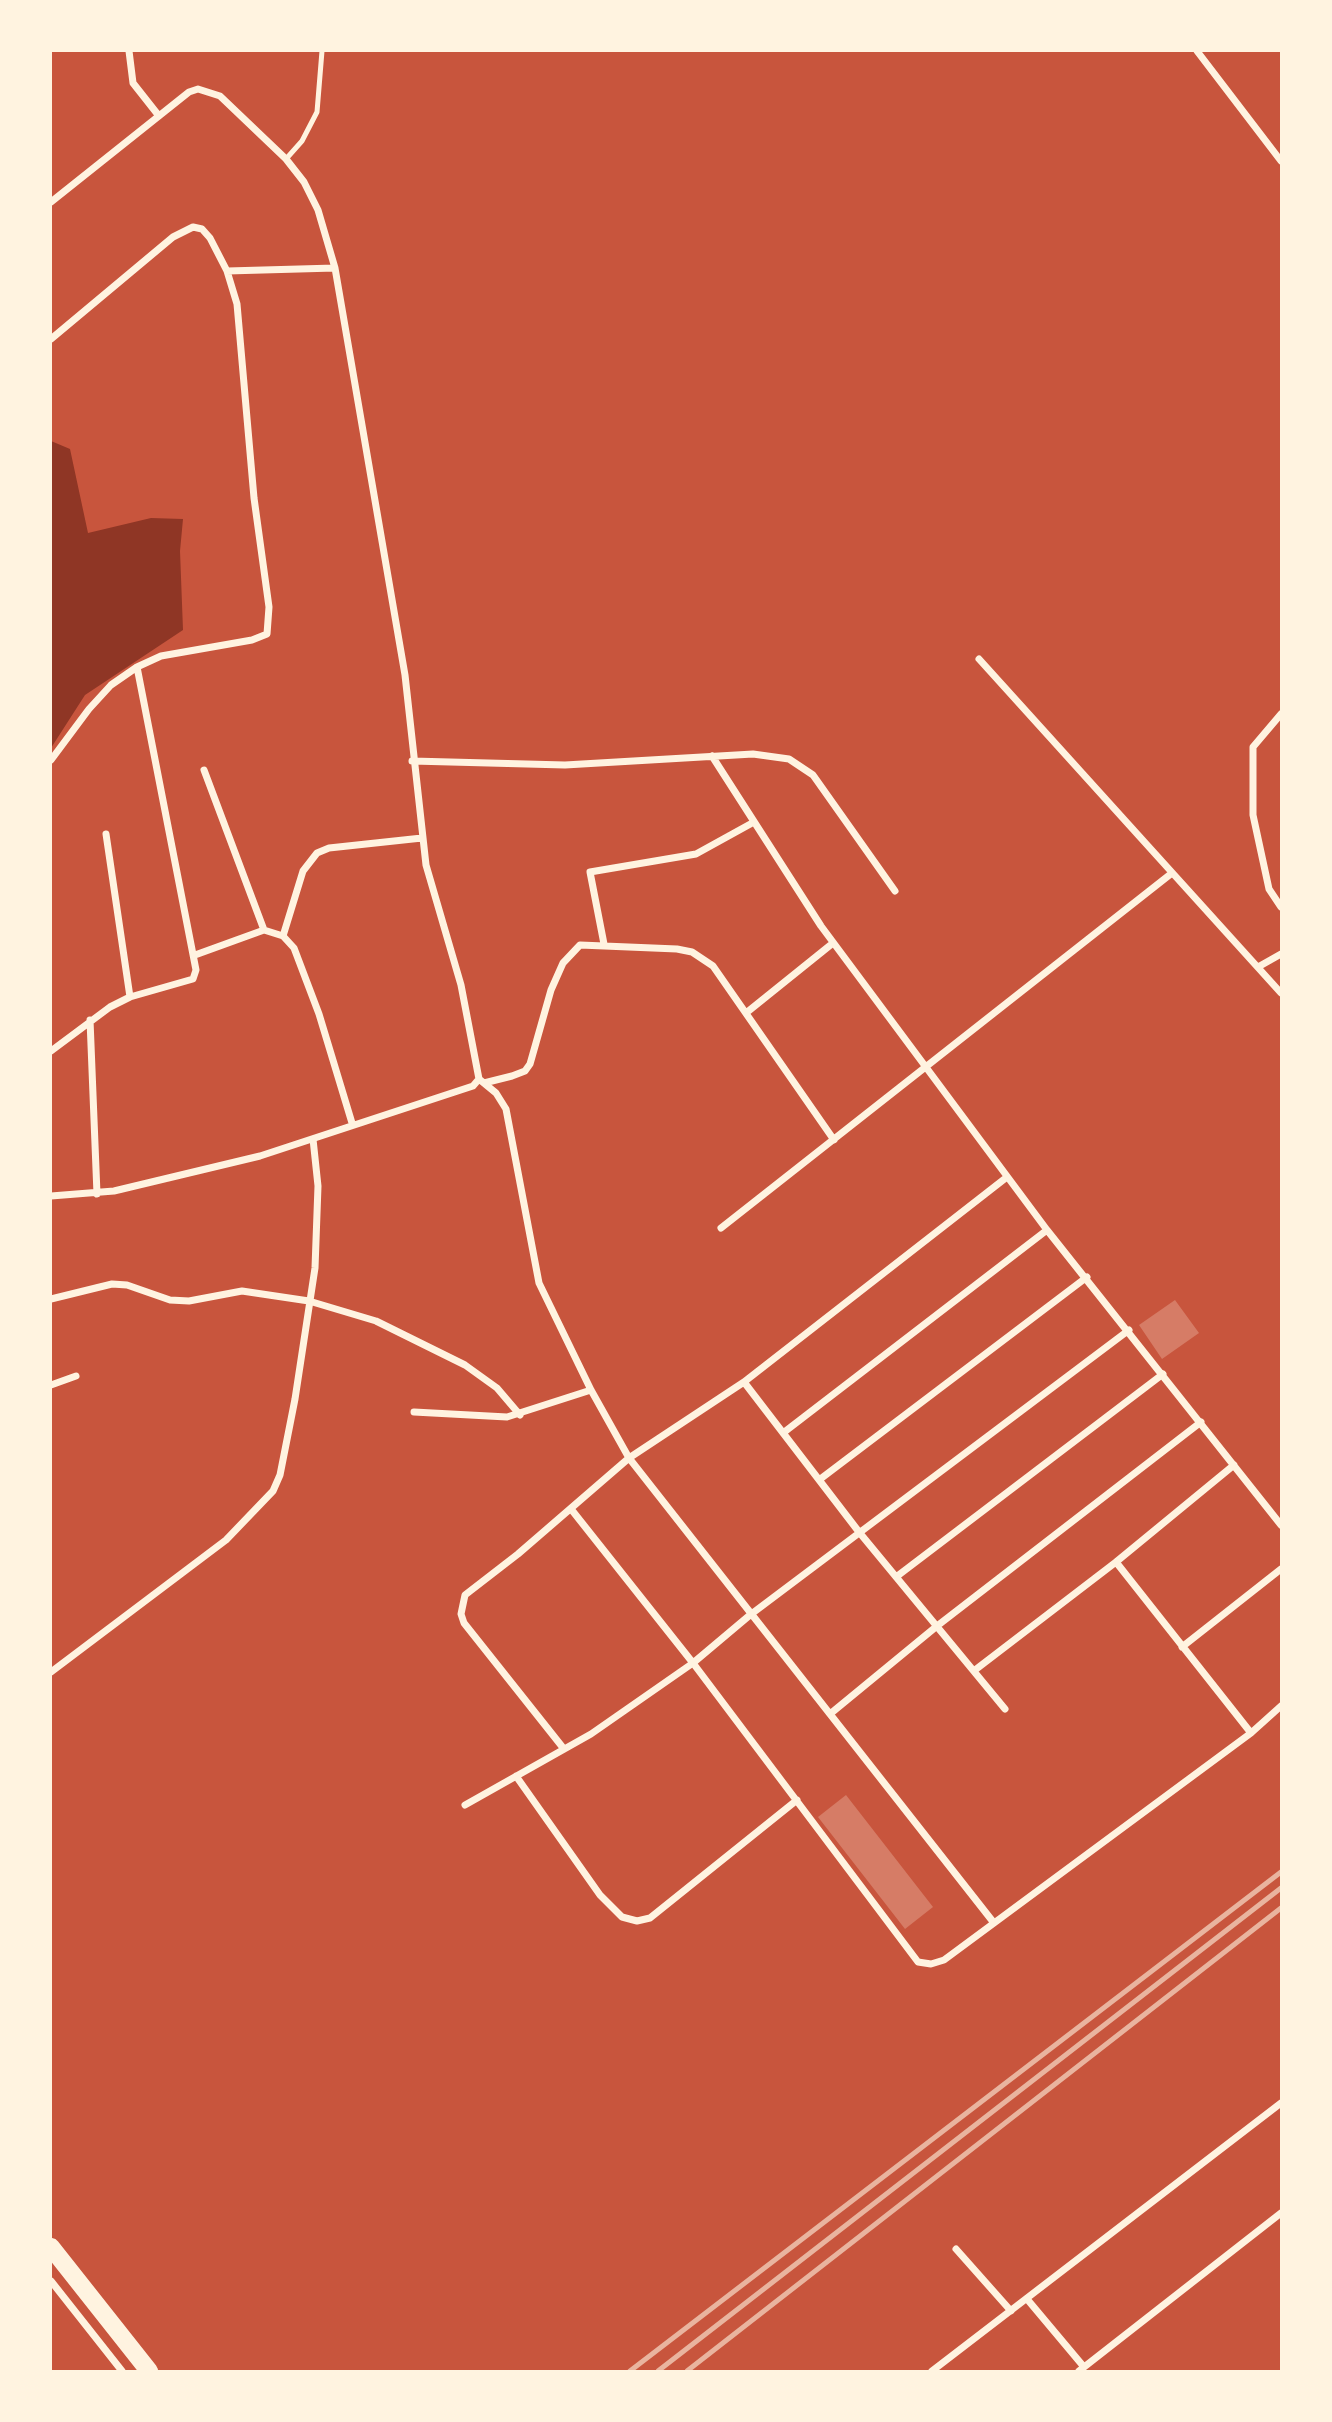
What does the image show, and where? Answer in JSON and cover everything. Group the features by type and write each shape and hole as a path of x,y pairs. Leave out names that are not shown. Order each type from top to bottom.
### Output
{"main road":[{"path":"51,2247 149,2371"}],"street":[{"path":"129,51 133,83 159,116"},
{"path":"1197,51 1281,162"},
{"path":"51,202 189,92 209,90 220,96 286,159 304,182 318,210 335,268 405,675 412,761 430,887 461,985 481,1081 496,1093 506,1109 539,1283 590,1390 629,1458 994,1923"},
{"path":"51,339 183,230 202,229 227,271 237,304 254,498 271,621 267,634 253,640 186,649 137,667 111,685 89,709 51,760"},
{"path":"227,271 335,268"},
{"path":"979,659 1281,993"},
{"path":"51,1051 90,1020 130,997 193,979 195,956 137,667"},
{"path":"1281,715 1253,747 1253,815 1269,890 1281,907"},
{"path":"412,761 565,765 712,756 774,756 802,765 813,775 895,891"},
{"path":"712,756 833,943 1047,1230 1087,1277 1281,1525"},
{"path":"204,770 264,930"},
{"path":"604,944 590,872 597,868 696,853 754,822"},
{"path":"106,834 130,997"},
{"path":"283,936 303,871 317,853 328,848 422,838"},
{"path":"721,1228 1172,873"},
{"path":"195,956 264,930 283,936 294,948 319,1014 352,1123"},
{"path":"746,1013 833,943"},
{"path":"51,1196 97,1194 260,1156 352,1123 473,1086 481,1081 524,1071 533,1054 544,1007 563,963 580,945 604,944 677,950 704,957 713,966 834,1140"},
{"path":"1258,967 1281,954"},
{"path":"90,1020 97,1194"},
{"path":"51,1672 226,1540 273,1491 280,1475 295,1399 315,1268 318,1186 313,1139"},
{"path":"564,1749 472,1635 461,1614 465,1595 629,1458 744,1382 1007,1177"},
{"path":"783,1433 1047,1230"},
{"path":"819,1480 1087,1277"},
{"path":"51,1299 112,1284 136,1287 170,1300 189,1301 242,1292 309,1301 376,1321 466,1365 497,1388 520,1415"},
{"path":"465,1805 564,1749 693,1663 750,1615 1129,1330"},
{"path":"896,1577 1163,1374"},
{"path":"51,1385 76,1376"},
{"path":"744,1382 859,1532 1006,1709"},
{"path":"414,1412 490,1418 520,1415 590,1390"},
{"path":"830,1714 937,1626 1200,1422"},
{"path":"975,1670 1116,1562 1234,1465"},
{"path":"571,1509 693,1663 918,1962 930,1964 943,1960 1251,1733 1281,1706"},
{"path":"1116,1562 1251,1733"},
{"path":"1182,1647 1281,1569"},
{"path":"516,1776 600,1895 622,1917 637,1921 650,1918 797,1800"},
{"path":"932,2371 1281,2103"},
{"path":"1027,2299 1082,2369 1281,2213"},
{"path":"956,2249 1011,2311"},
{"path":"51,2281 122,2371"}],"lane":[{"path":"286,159 302,141 317,112 322,51"}],"shaded area":[{"path":"51,441 70,449 88,533 151,518 183,519 180,551 183,630 85,695 51,748"}],"building":[{"path":"1175,1300 1199,1333 1162,1359 1139,1325"},
{"path":"846,1795 933,1907 905,1929 818,1817"}],"railway":[{"path":"630,2371 1281,1872"},
{"path":"658,2371 1281,1888"},
{"path":"687,2371 1281,1908"}]}
